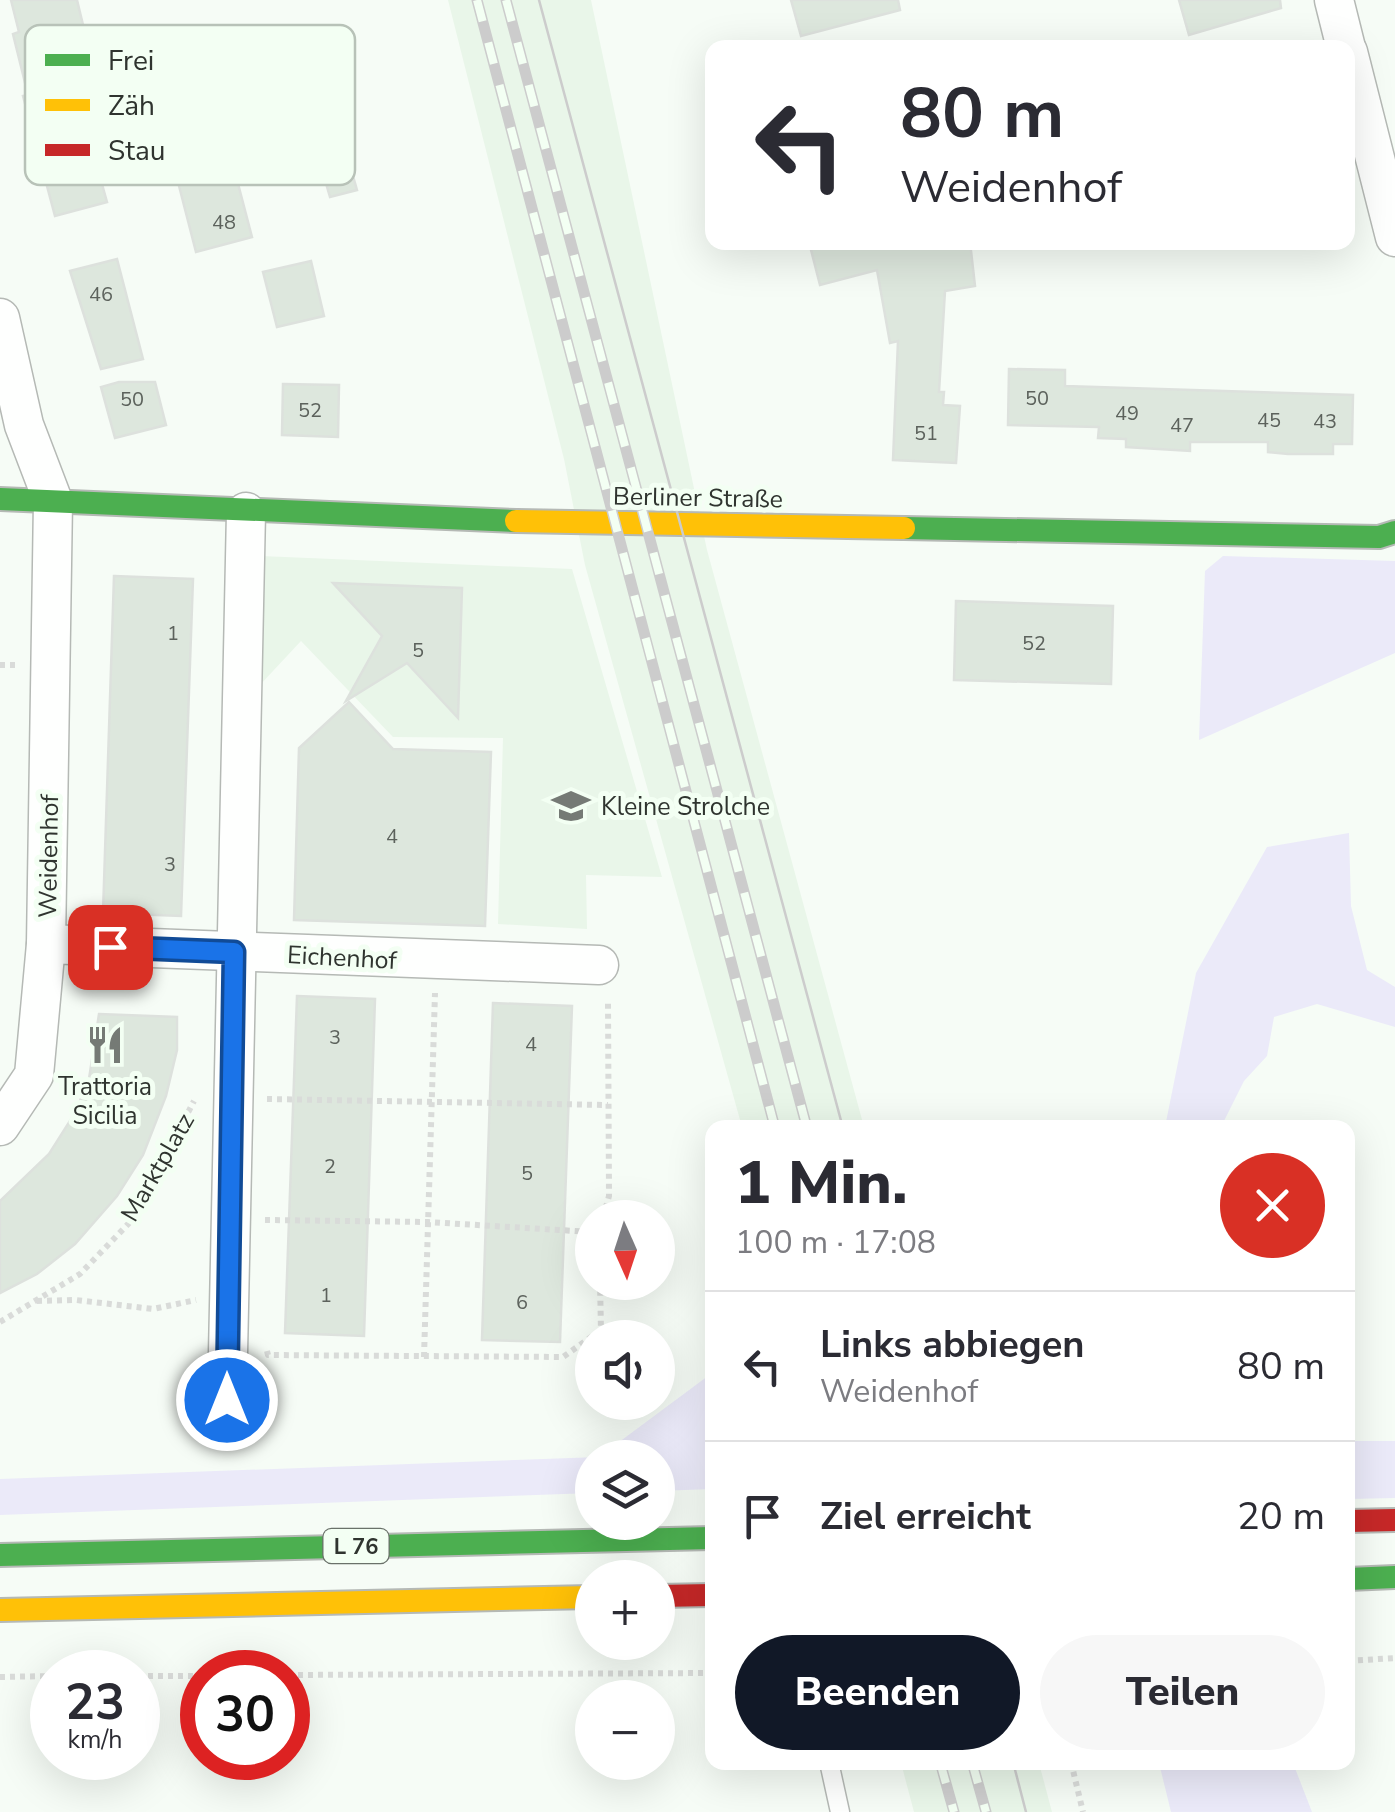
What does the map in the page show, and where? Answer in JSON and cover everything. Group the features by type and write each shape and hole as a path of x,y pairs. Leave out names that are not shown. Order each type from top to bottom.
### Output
{"main road":[{"name":"Berliner Straße","path":"0,498 246,512 1072,532 1380,537 1395,532"},
{"path":"1355,1520 1395,1520"},
{"name":"L 76","path":"0,1555 705,1538"},
{"path":"1355,1579 1395,1578"},
{"path":"675,1596 705,1595"},
{"path":"0,1610 575,1597"}],"street":[{"path":"1334,0 1344,40"},
{"path":"1355,81 1395,237"},
{"path":"0,318 24,425 53,501"},
{"name":"Weidenhof","path":"53,501 46,944 234,952"},
{"path":"227,1400 229,1219 214,1096 234,952 246,512"},
{"path":"0,1126 34,1075 46,944"},
{"name":"Eichenhof","path":"234,952 598,965"}],"lane":[{"path":"830,1770 840,1812"}],"path":[{"path":"424,1356 437,961"},
{"path":"598,965 610,1016 608,1200"},
{"path":"214,1096 608,1105"},
{"name":"Marktplatz","path":"0,1322 80,1274 132,1220 214,1096"},
{"path":"229,1219 428,1222 575,1231"},
{"path":"36,1301 76,1300 153,1309 178,1301 228,1298"},
{"path":"266,1342 268,1355 563,1358 601,1330 600,1300"},
{"path":"1355,1661 1395,1658"},
{"path":"310,1675 705,1673"},
{"path":"0,1677 30,1676"},
{"path":"1073,1770 1083,1812"}],"shaded area":[{"path":"448,0 591,0 707,550 862,1120 740,1120 585,565 564,459"},
{"name":"Kleine Strolche","path":"261,556 572,569 662,877 586,875 587,929 498,924 503,738 393,737 301,641 259,686"},
{"path":"1223,556 1395,561 1395,653 1199,740 1205,571"},
{"path":"1349,833 1351,906 1367,970 1395,987 1395,1027 1317,1004 1274,1017 1267,1056 1244,1081 1224,1120 1166,1120 1196,973 1267,847"},
{"path":"705,1378 705,1489 675,1490 675,1440 622,1440 649,1420 675,1420 675,1401"},
{"path":"1355,1441 1395,1441 1395,1498 1355,1499"},
{"path":"575,1458 575,1494 0,1515 0,1479"},
{"path":"903,1770 1041,1770 1052,1812 914,1812"},
{"path":"1161,1770 1296,1770 1312,1812 1171,1812"}],"building":[{"path":"11,0 77,0 83,25 25,25 25,83 13,34 19,32"},
{"path":"791,0 898,0 900,10 801,36"},
{"path":"1179,0 1280,0 1281,8 1189,35"},
{"path":"355,183 357,190 330,197 326,185"},
{"path":"47,185 102,185 107,202 55,216"},
{"path":"179,185 238,185 252,237 196,252"},
{"path":"811,250 971,250 975,286 945,291 939,392 944,392 943,405 960,406 956,463 893,460 898,341 890,343 877,270 820,285"},
{"path":"117,259 143,359 101,369 70,271"},
{"path":"311,261 324,316 277,327 263,272"},
{"path":"1009,369 1065,370 1065,386 1353,395 1352,444 1333,444 1333,454 1268,452 1268,442 1190,442 1190,451 1126,447 1126,439 1098,438 1099,427 1008,425"},
{"path":"119,382 155,382 166,425 115,438 101,387"},
{"path":"283,384 339,385 338,437 282,435"},
{"path":"114,576 193,579 181,916 103,913"},
{"path":"333,583 462,588 458,718 407,663 346,701 382,636"},
{"path":"956,601 1113,606 1111,684 954,680"},
{"path":"349,702 393,749 491,752 485,926 294,920 299,748"},
{"path":"297,996 375,999 364,1336 285,1333"},
{"path":"493,1003 572,1006 560,1342 482,1340"},
{"path":"99,1014 177,1017 177,1050 166,1096 143,1155 117,1196 75,1244 37,1274 0,1293 0,1201 49,1154 75,1113 89,1079"}],"tram line":[{"path":"539,0 841,1120"},
{"path":"1015,1770 1026,1812"}],"railway":[{"path":"477,0 773,1120"},
{"path":"506,0 805,1120"},
{"path":"942,1770 954,1812"},
{"path":"974,1770 986,1812"}],"traffic: fast":[{"path":"0,499 516,521"},
{"path":"904,528 1379,537 1395,532"},
{"path":"0,1555 705,1538"},
{"path":"1355,1579 1395,1577"}],"traffic: slow":[{"path":"516,521 904,528"},
{"path":"0,1610 575,1597"}],"traffic: jam":[{"path":"1355,1521 1395,1520"},
{"path":"675,1596 705,1595"}],"place":[{"name":"Kleine Strolche","path":"571,806"},
{"name":"Trattoria Sicilia","path":"105,1045"}],"route":[{"path":"110,947 234,952 227,1400"}]}
